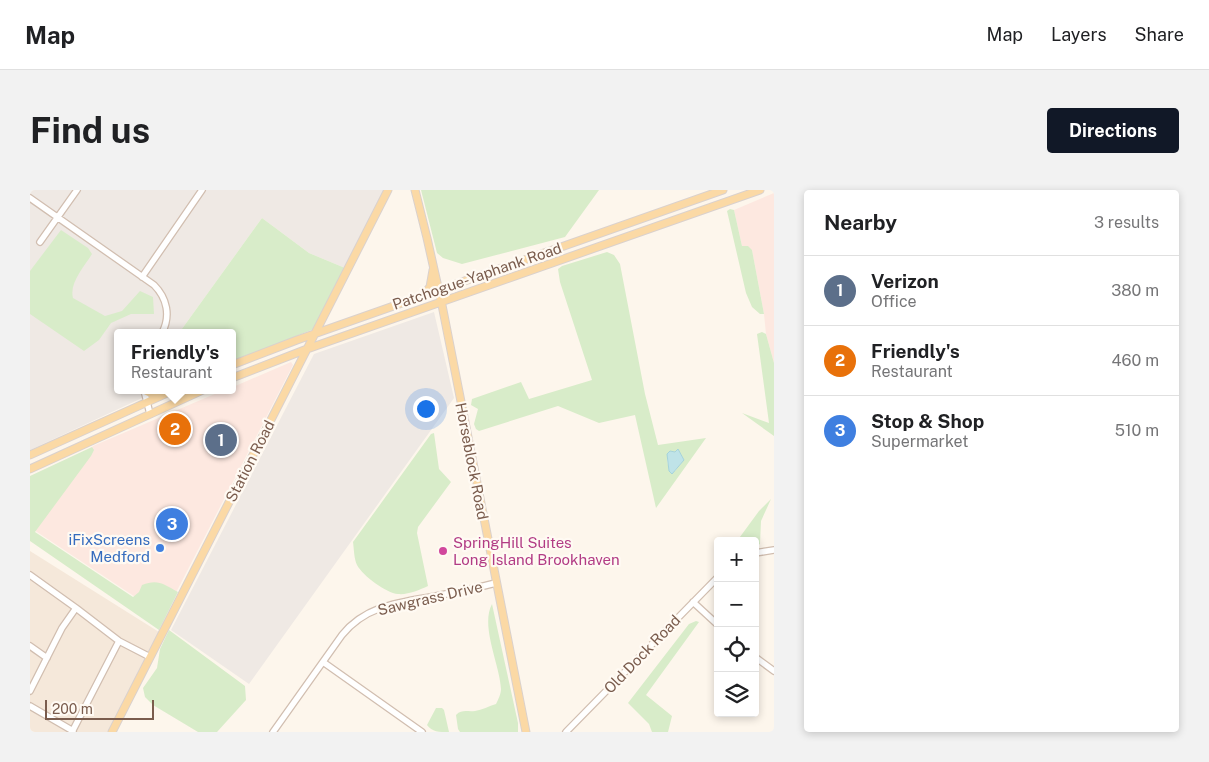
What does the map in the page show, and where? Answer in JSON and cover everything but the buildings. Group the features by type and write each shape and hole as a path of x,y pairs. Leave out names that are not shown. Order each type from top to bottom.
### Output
{"main road":[{"name":"Station Road","path":"112,732 388,190"},
{"name":"Horseblock Road","path":"415,190 434,266 526,732"},
{"name":"Patchogue-Yaphank Road","path":"270,363 760,190"},
{"path":"721,191 722,203"},
{"name":"Patchogue-Yaphank Road","path":"236,364 721,191"},
{"path":"617,227 621,239"},
{"path":"434,266 444,283 466,281"},
{"path":"417,298 430,288 434,266"},
{"path":"447,334 448,305 456,297"},
{"path":"412,312 435,310 447,334"},
{"path":"323,317 329,325 340,325"},
{"path":"236,376 270,363 292,359 298,368"},
{"path":"30,455 164,394"},
{"path":"30,469 195,394"}],"street":[{"path":"40,242 77,190"},
{"path":"142,277 202,190"},
{"path":"30,198 157,288 165,302 167,319 163,329"},
{"path":"145,394 150,414"},
{"path":"759,552 774,550"},
{"path":"30,575 119,641 150,657"},
{"name":"Old Dock Road","path":"566,732 714,581"},
{"name":"Sawgrass Drive","path":"273,732 351,625 363,615 377,608 496,583"},
{"path":"693,602 714,622"},
{"path":"30,691 62,628 76,608"},
{"path":"30,706 73,732 119,641"},
{"path":"30,646 47,658"},
{"path":"759,660 774,671"},
{"path":"323,662 422,732"}],"shaded area":[{"path":"30,190 385,190 345,268 309,253 262,218 182,329 114,329 114,394 151,394 30,450"},
{"path":"774,193 774,363 766,334 752,250 742,246 734,210"},
{"path":"434,312 454,398 249,684 171,630 314,354"},
{"path":"291,362 293,365 164,616 34,530 93,446 215,394 236,394 236,386"},
{"path":"30,551 159,632 109,732 30,732"}],"green space":[{"path":"421,190 599,190 565,237 462,264 443,258 437,253"},
{"path":"730,209 734,210 742,246 748,246 752,250 764,314 760,314 752,307 746,293 727,211"},
{"path":"262,218 309,253 345,268 314,329 236,360 236,329 182,329"},
{"path":"61,230 88,248 92,254 75,281 72,292 73,298 105,316 122,311 140,291 153,297 154,314 131,314 111,323 99,340 84,351 30,314 30,271"},
{"path":"607,252 614,255 620,264 645,394 658,445 706,438 656,508 635,415 599,423 558,406 479,431 474,424 478,409 471,405 472,399 521,382 529,399 592,380 560,282 558,269 562,266","holes":["678,449 684,460 675,471 669,471 667,459 670,451 675,452"]},
{"path":"762,332 766,334 774,363 774,436 742,413 769,423 757,334"},
{"path":"434,433 439,469 451,482 418,527 417,533 428,586 406,594 393,593 375,583 360,569 355,560 353,542 431,434"},
{"path":"92,447 94,450 91,456 35,532 133,597 139,592 142,585 152,582 160,583 178,592 159,630 30,541 30,476"},
{"path":"771,499 761,521 759,545 759,537 740,537 759,511"},
{"path":"492,604 518,723 518,732 460,732 456,715 463,711 478,710 496,704 501,689 489,634 489,613"},
{"path":"696,621 699,622 646,695 672,716 668,732 652,732 649,724 628,703 689,624"},
{"path":"169,630 245,686 246,700 217,732 198,732 153,705 145,697 143,688 157,668 160,649"},
{"path":"436,708 444,710 449,732 436,731 427,725"}],"water":[{"path":"678,449 684,460 672,474 669,471 667,454"}],"place":[{"name":"Friendly's","path":"175,429"},
{"name":"Verizon","path":"221,440"},
{"name":"Stop & Shop","path":"172,524"},
{"name":"iFixScreens Medford","path":"160,548"},
{"name":"SpringHill Suites Long Island Brookhaven","path":"443,551"}]}
